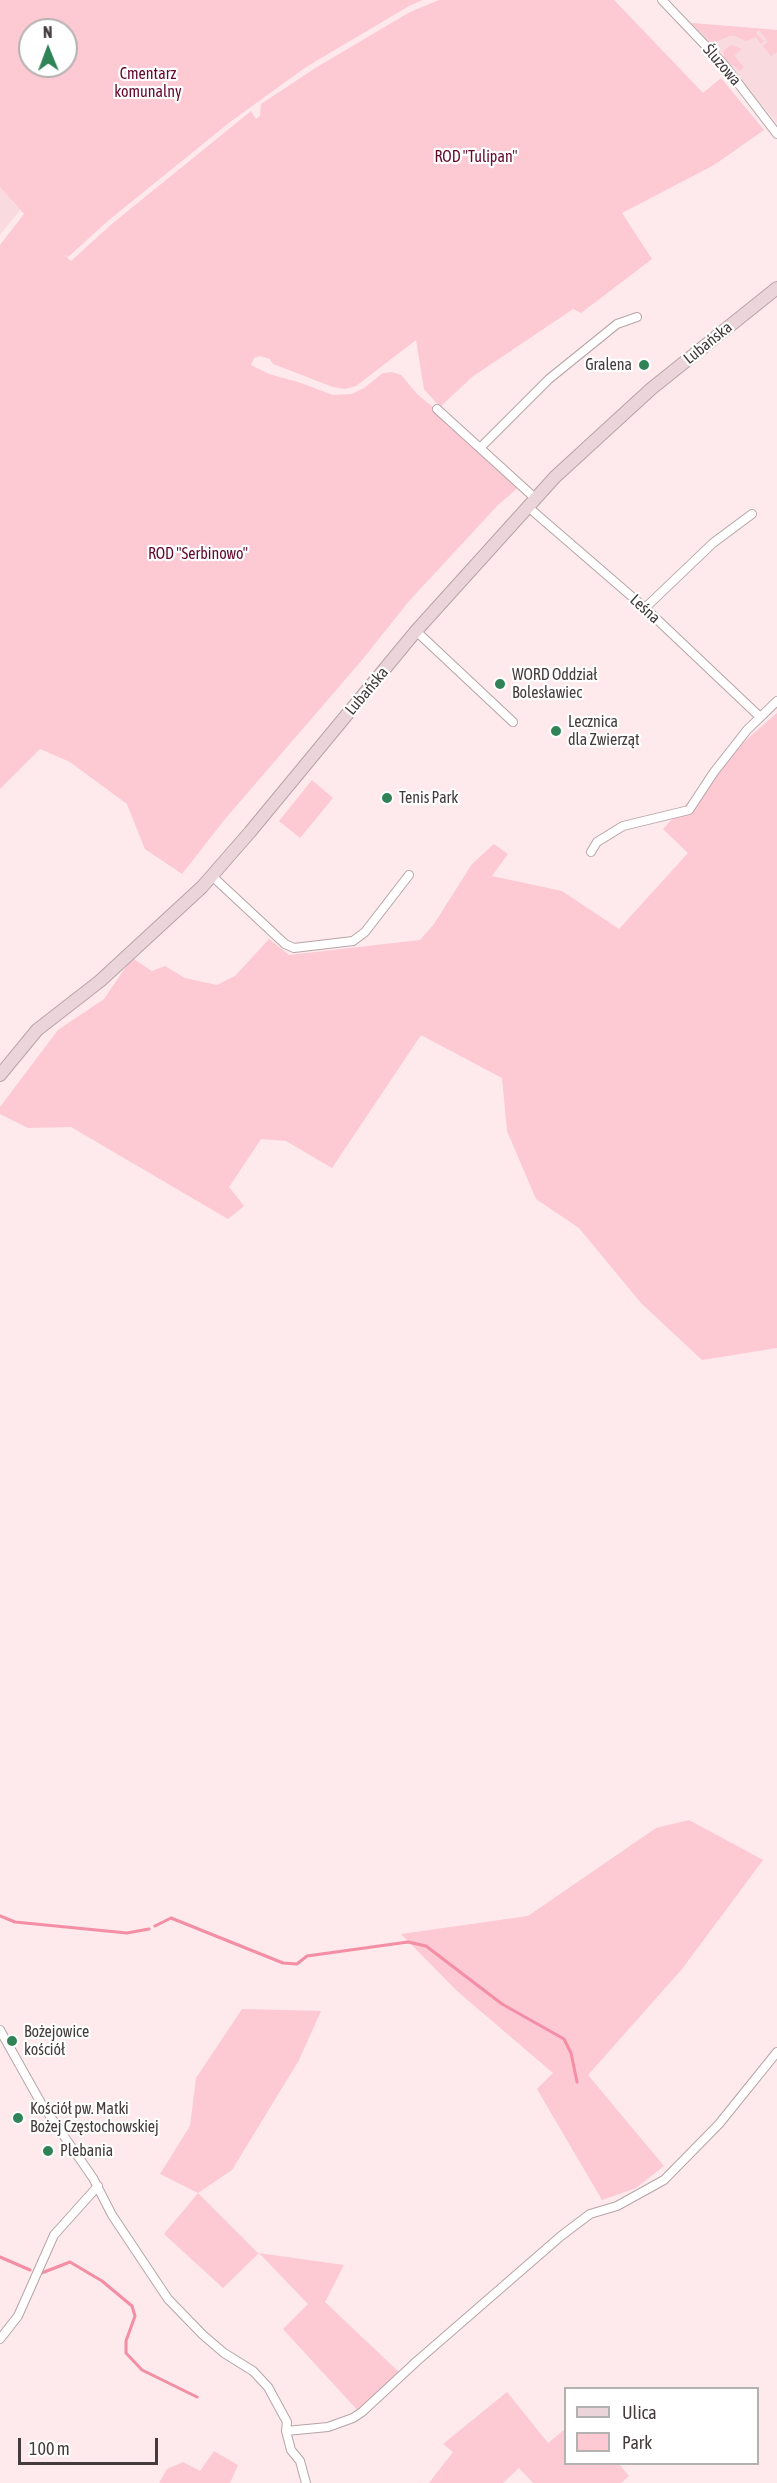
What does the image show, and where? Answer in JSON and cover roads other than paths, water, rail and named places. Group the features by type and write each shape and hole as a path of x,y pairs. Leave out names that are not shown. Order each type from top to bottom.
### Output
{"street":[{"name":"Śluzowa","path":"662,0 725,66 777,134"},
{"name":"Lubańska","path":"0,1075 38,1030 100,981 202,887 416,631 573,459 651,389 777,288"},
{"path":"481,447 549,379 617,324 637,317"},
{"path":"437,409 481,447 532,503"},
{"name":"Leśna","path":"532,503 759,716"},
{"path":"645,608 713,543 752,514"},
{"path":"416,631 513,722"},
{"path":"591,852 597,842 624,826 689,810 714,772 759,716 777,701"},
{"path":"212,876 285,944 294,948 353,941 365,932 409,875"},
{"path":"0,2030 41,2103 98,2186 112,2215 168,2299 215,2345 259,2377 282,2410 287,2422 286,2431 291,2450 300,2461 306,2483"},
{"path":"286,2431 328,2427 347,2421 362,2412 561,2236 590,2214 626,2202 664,2181 719,2124 777,2052"},
{"path":"0,2339 18,2316 54,2235 98,2186"}],"waterway":[{"path":"0,1916 15,1922 127,1933 149,1929"},
{"path":"155,1926 171,1918 283,1963 297,1964 307,1956 408,1942 426,1946 502,2004 564,2039 571,2053 577,2082"},
{"path":"0,2257 30,2270"},
{"path":"39,2274 70,2262 102,2281 132,2306 135,2316 126,2341 126,2353 142,2370 197,2397"}],"place":[{"name":"Gralena","path":"644,365"},
{"name":"WORD Oddział Bolesławiec","path":"500,684"},
{"name":"Lecznica dla Zwierząt","path":"556,731"},
{"name":"Tenis Park","path":"387,798"},
{"name":"Bożejowice kościół","path":"12,2041"},
{"name":"Kościół pw. Matki Bożej Częstochowskiej","path":"18,2118"},
{"name":"Plebania","path":"48,2151"}],"park label":[{"name":"Cmentarz komunalny","path":"148,83"},
{"name":"ROD \"Tulipan\"","path":"476,157"},
{"name":"ROD \"Serbinowo\"","path":"198,554"}]}
